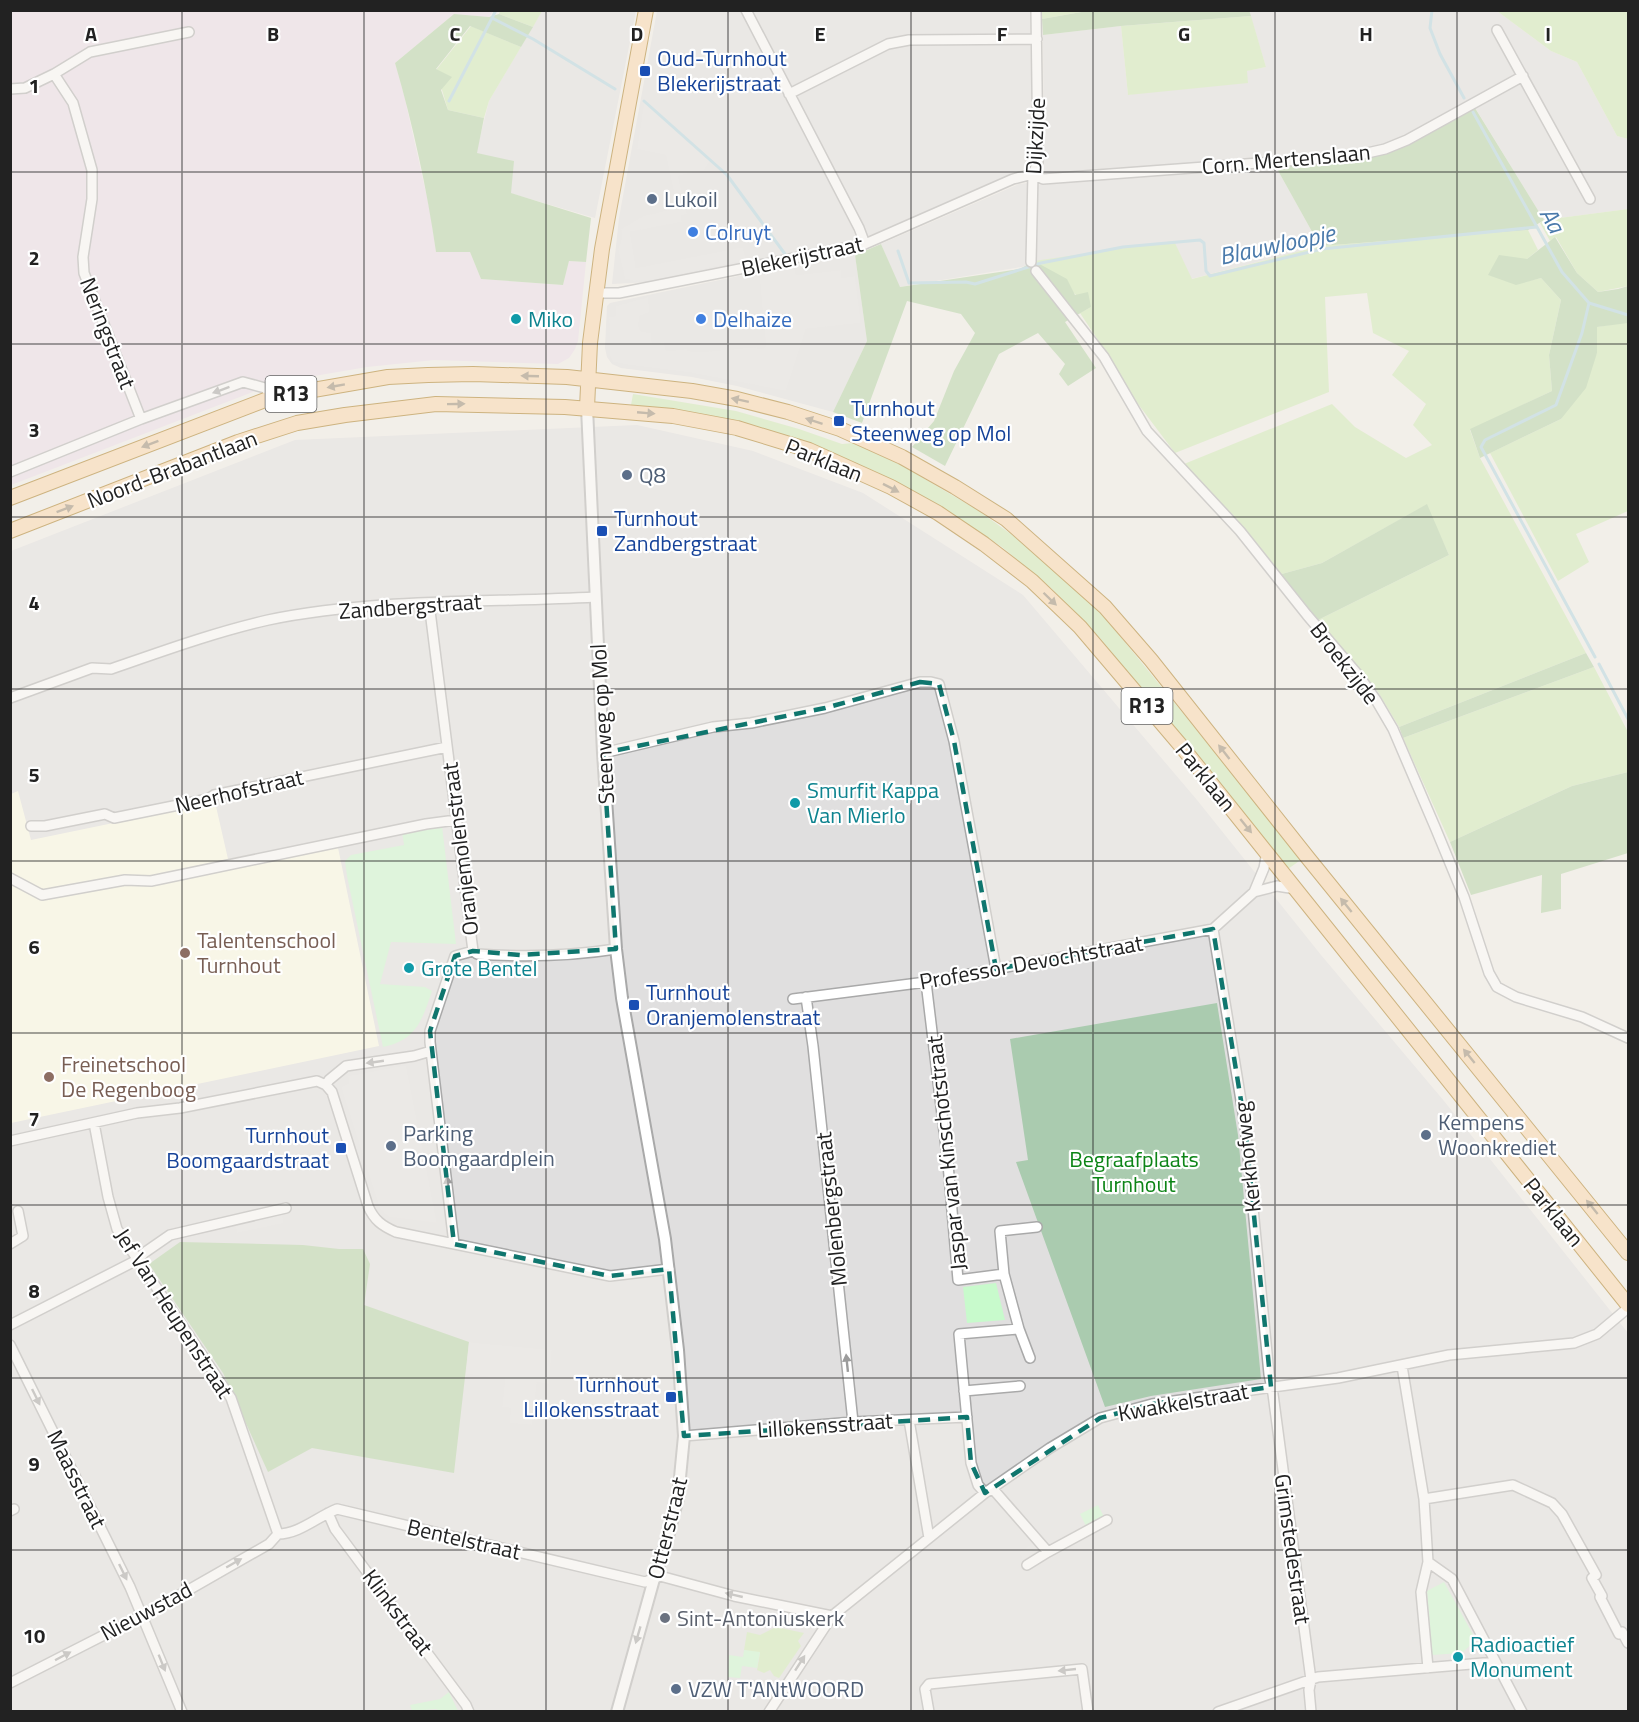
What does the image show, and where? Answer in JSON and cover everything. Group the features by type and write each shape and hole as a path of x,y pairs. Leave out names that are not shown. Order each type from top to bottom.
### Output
{"main road":[{"name":"Steenweg op Mol","path":"587,408 590,343 602,249 646,10"},
{"name":"Noord-Brabantlaan","path":"10,498 273,398 388,377 472,374 588,379"},
{"name":"Parklaan","path":"588,379 692,391 737,399 840,429 902,457 1006,519 1105,607 1151,660 1308,858 1629,1253"},
{"name":"Noord-Brabantlaan","path":"10,531 238,442 297,423 355,413 436,404 476,403 587,408"},
{"name":"Parklaan","path":"587,408 673,416 737,428 809,450 891,488 938,513 984,544 1032,581 1080,627 1182,747 1629,1306"}],"street":[{"path":"746,10 859,228 865,244"},
{"name":"Dijkzijde","path":"1031,262 1034,174 1038,162 1036,10"},
{"path":"1497,30 1590,199"},
{"path":"10,89 25,88 54,74 90,52 189,32"},
{"path":"789,94 888,44 909,40 1037,39"},
{"name":"Neringstraat","path":"54,74 73,104 92,170 92,199 83,257 84,273 141,419"},
{"name":"Corn. Mertenslaan","path":"1034,174 1043,180 1354,156 1385,149 1407,140 1523,76"},
{"name":"Blekerijstraat","path":"596,293 619,293 865,244 1013,179 1034,174"},
{"name":"Broekzijde","path":"1036,271 1101,352 1147,431 1240,531 1377,700 1394,729 1464,897 1498,988 1516,997 1582,1017 1629,1038"},
{"path":"10,472 141,419 243,382 265,388 273,398"},
{"name":"Steenweg op Mol","path":"587,408 603,753 616,949 622,998 645,1119 669,1269"},
{"name":"Zandbergstraat","path":"10,698 92,668 111,669 226,631 294,616 358,608 429,603 595,597"},
{"name":"Oranjemolenstraat","path":"429,603 473,951 477,954 520,955 591,953 616,949"},
{"path":"603,753 713,727 751,723 816,710 920,682 939,684 953,734 996,969"},
{"name":"Neerhofstraat","path":"31,826 45,826 105,814 114,818 447,747"},
{"path":"10,879 42,895 126,880 152,881 426,824 456,820"},
{"path":"1213,929 1254,892 1264,868 1267,852"},
{"path":"1254,892 1277,886 1296,889"},
{"name":"Professor Devochtstraat","path":"793,999 926,982 1213,929"},
{"name":"Kerkhofweg","path":"1213,929 1245,1125 1271,1387"},
{"path":"454,1244 430,1031 455,956 473,951"},
{"name":"Jaspar van Kinschotstraat","path":"926,982 948,1164 958,1280 1004,1274"},
{"name":"Molenbergstraat","path":"806,997 816,1069 853,1422"},
{"path":"326,1085 346,1066 414,1056 431,1051"},
{"path":"10,1141 137,1113 317,1081 326,1085 332,1092 372,1215 381,1225 396,1232 610,1276 669,1269"},
{"name":"Jef Van Heupenstraat","path":"94,1123 117,1229 231,1398 278,1533"},
{"path":"10,1325 137,1260 170,1235 286,1208"},
{"path":"10,1244 23,1236 18,1211"},
{"name":"Jaspar van Kinschotstraat","path":"1030,1358 1019,1329 1004,1274 1000,1231 1037,1227"},
{"name":"Otterstraat","path":"616,1712 678,1498 684,1436 669,1269"},
{"name":"Kwakkelstraat","path":"769,1712 832,1616 989,1490 1050,1448 1100,1418 1152,1404 1338,1378 1449,1355 1574,1343 1597,1334 1629,1306"},
{"path":"1019,1329 959,1334 971,1463 978,1485 989,1490 1048,1552"},
{"name":"Maasstraat","path":"10,1345 143,1615 182,1712"},
{"path":"1402,1366 1424,1499 1428,1562 1421,1592 1428,1668"},
{"path":"964,1393 1020,1386"},
{"name":"Grimstedestraat","path":"1271,1387 1311,1680 1309,1690 1311,1712"},
{"name":"Lillokensstraat","path":"684,1436 853,1422 967,1417"},
{"path":"909,1420 929,1538"},
{"path":"1424,1499 1513,1485 1552,1503 1570,1527 1596,1575 1592,1578 1619,1634 1622,1632 1629,1643"},
{"name":"Bentelstraat","path":"278,1533 286,1534 297,1530 336,1509 645,1582 660,1576 734,1596 832,1616"},
{"name":"Klinkstraat","path":"328,1513 335,1529 407,1624 469,1712"},
{"path":"1027,1565 1107,1520"},
{"name":"Nieuwstad","path":"10,1683 143,1615 269,1544 278,1533"},
{"path":"1428,1562 1452,1579 1522,1712"},
{"path":"1218,1712 1318,1677 1495,1662"},
{"path":"928,1712 924,1689 929,1684 1082,1669 1088,1712"}],"highlighted area":[{"path":"920,682 939,684 954,741 996,969 1213,929 1245,1125 1271,1387 1152,1404 1100,1418 985,1493 971,1463 967,1417 684,1436 669,1269 610,1276 454,1244 430,1031 455,956 473,951 520,955 616,949 603,753 825,708"}],"shaded area":[{"path":"11,11 493,11 489,17 454,14 395,63 430,211 436,252 470,252 481,279 563,285 569,261 586,262 578,341 575,349 569,358 558,364 434,360 367,367 279,382 11,485"},
{"path":"542,11 636,11 595,218 510,193 476,153 489,101"},
{"path":"657,11 741,11 853,229 855,236 852,243 651,282 612,284 619,218"},
{"path":"750,11 1030,11 1033,158 1031,164 1025,169 920,216 868,236 859,223 798,99"},
{"path":"1249,11 1497,11 1551,51 1577,62 1617,136 1628,139 1628,209 1544,220 1471,101 1385,145 1353,151 1050,175 1044,173 1043,35 1121,26 1128,95 1266,67"},
{"path":"644,102 710,161 704,170 678,176 687,214 681,216 682,222 630,232 636,268 743,247 746,260 653,280 625,279 618,249 622,238 621,229 643,216 677,208 666,155 637,149"},
{"path":"1276,167 1320,246 1191,279 1034,261 1037,187 1040,184"},
{"path":"1028,183 1027,266 899,287 881,244 1019,184"},
{"path":"848,253 855,255 867,341 833,412 737,386 692,377 621,368 612,364 607,357 605,348 607,306 610,303"},
{"path":"794,266 796,275 841,270 841,278 855,276 861,323 806,329 786,391 692,373 613,362 610,356 609,317 616,316 616,306 648,297 650,312 640,316 638,326 641,331 651,333 652,343 664,342 666,351 687,349 687,351 701,352 764,348 766,346 759,273"},
{"path":"637,425 753,451 863,493 1023,595 1197,800 1321,955 1444,1101 1628,1333 1628,1711 11,1712 11,551 295,440"},
{"name":"Talentenschool Turnhout","path":"18,791 31,840 215,802 228,859 336,838 379,1046 11,1123 11,794"},
{"name":"Parking Boomgaardplein","path":"406,1065 437,1223 389,1217 380,1209 341,1087 349,1083 348,1076"},
{"path":"282,1213 284,1223 237,1233 235,1223"},
{"path":"469,1342 552,1350 549,1384 537,1382 532,1425 509,1423 511,1408 502,1407 505,1379 466,1374"},
{"path":"1033,1543 1038,1550 1023,1560 1019,1553"}],"green space":[{"path":"500,10 542,11 533,27 499,14"},
{"path":"1042,10 1087,10 1087,11 1042,19"},
{"path":"1249,10 1251,16 1121,26 1043,35 1042,19 1087,11"},
{"path":"1497,11 1628,11 1628,139 1617,136 1577,62 1551,51"},
{"path":"454,14 489,17 499,14 533,27 521,47 470,26 436,69 452,77 441,90 448,110 484,118 477,153 514,161 511,193 591,218 586,262 569,261 563,285 481,279 470,252 436,252 419,157 395,63"},
{"path":"1251,16 1266,67 1247,71 1248,83 1128,95 1121,26"},
{"path":"471,26 521,47 489,101 484,118 448,110 436,70"},
{"path":"1475,108 1544,220 1528,230 1320,246 1276,167 1354,161 1386,154"},
{"path":"1628,209 1628,286 1598,292 1577,273 1556,237 1550,241 1540,223 1544,220"},
{"path":"1528,230 1538,250 1527,259 1516,284 1541,278 1561,300 1549,355 1552,391 1470,430 1480,458 1586,653 1399,727 1378,692 1318,620 1449,555 1426,505 1322,563 1278,575 1243,529 1184,464 1332,404 1355,427 1406,458 1432,445 1413,425 1426,404 1392,375 1409,351 1373,333 1367,293 1325,297 1329,392 1175,453 1132,396 1080,313 1091,307 1034,261 1174,241 1192,279 1320,246"},
{"path":"1555,237 1577,273 1598,292 1628,286 1628,323 1597,327 1597,353 1586,388 1561,419 1480,458 1470,429 1552,391 1549,355 1561,300 1541,278 1516,285 1488,275 1499,255 1527,259"},
{"path":"881,244 900,287 1020,269 1034,261 1067,279 1075,295 1088,292 1091,307 1065,322 1096,368 1068,386 1059,374 1065,364 1038,333 999,354 945,466 912,447 934,421 954,371 975,333 961,314 907,301 862,423 833,412 867,341 855,255"},
{"path":"1628,323 1628,511 1576,534 1589,562 1558,581 1490,453 1561,419 1597,353 1597,327"},
{"path":"633,394 736,411 842,444 853,443 901,465 979,511 1026,545 1097,608 1302,859 1288,869 1100,638 1051,588 1002,547 950,513 826,451 689,414 631,405"},
{"path":"1427,504 1449,555 1318,620 1278,575 1322,563"},
{"path":"1586,653 1594,667 1403,738 1399,727"},
{"path":"1594,667 1628,732 1628,772 1572,786 1450,842 1403,738"},
{"path":"1628,772 1628,853 1561,874 1561,909 1541,913 1542,875 1471,895 1450,842 1572,786"},
{"path":"442,826 456,944 391,942 380,984 425,987 432,991 421,1020 411,1034 394,1044 383,1047 345,861 351,855 404,845 402,832"},
{"name":"Begraafplaats Turnhout","path":"1217,1003 1238,1135 1261,1379 1151,1396 1105,1407 1016,1162 1028,1160 1010,1039"},
{"path":"180,1242 363,1249 370,1264 364,1305 469,1342 454,1473 312,1448 268,1472 223,1373 149,1264"},
{"path":"996,1283 1005,1320 967,1323 963,1287"},
{"path":"1098,1505 1104,1517 1086,1526 1080,1514"},
{"path":"1444,1582 1476,1640 1462,1653 1432,1655 1427,1591"},
{"path":"776,1627 804,1633 798,1641 801,1646 779,1678 774,1676 770,1670 764,1673 757,1670 760,1653 744,1650 747,1632 760,1635"},
{"path":"744,1650 760,1652 757,1668 742,1666 740,1678 728,1677 729,1655 743,1657"},
{"path":"449,1692 458,1711 436,1709 412,1711 410,1705 440,1699"}],"waterway":[{"name":"Blauwloopje","path":"496,10 492,18 533,39 615,89"},
{"name":"Aa","path":"1432,10 1430,28 1440,54 1464,98"},
{"name":"Blauwloopje","path":"449,101 492,18"},
{"name":"Blauwloopje","path":"644,101 727,175 785,254"},
{"name":"Aa","path":"1473,112 1562,272 1589,303 1628,315"},
{"name":"Blauwloopje","path":"898,251 909,283 966,282 975,284 1041,263 1123,247 1200,240 1204,243 1206,271 1210,276 1322,249 1537,227"},
{"path":"1589,303 1582,333 1556,405 1485,440 1481,447 1595,657"},
{"path":"1599,664 1628,719"}],"place":[{"name":"Oud-Turnhout Blekerijstraat","path":"645,71"},
{"name":"Lukoil","path":"652,199"},
{"name":"Colruyt","path":"693,232"},
{"name":"Miko","path":"516,319"},
{"name":"Delhaize","path":"701,319"},
{"name":"Turnhout Steenweg op Mol","path":"839,421"},
{"name":"Q8","path":"627,475"},
{"name":"Turnhout Zandbergstraat","path":"602,531"},
{"name":"Smurfit Kappa Van Mierlo","path":"795,803"},
{"name":"Talentenschool Turnhout","path":"185,953"},
{"name":"Grote Bentel","path":"409,968"},
{"name":"Turnhout Oranjemolenstraat","path":"634,1005"},
{"name":"Freinetschool De Regenboog","path":"49,1077"},
{"name":"Kempens Woonkrediet","path":"1426,1135"},
{"name":"Parking Boomgaardplein","path":"391,1146"},
{"name":"Turnhout Boomgaardstraat","path":"341,1148"},
{"name":"Turnhout Lillokensstraat","path":"671,1397"},
{"name":"Sint-Antoniuskerk","path":"665,1618"},
{"name":"Radioactief Monument","path":"1458,1657"},
{"name":"VZW T'ANtWOORD","path":"676,1689"}]}
